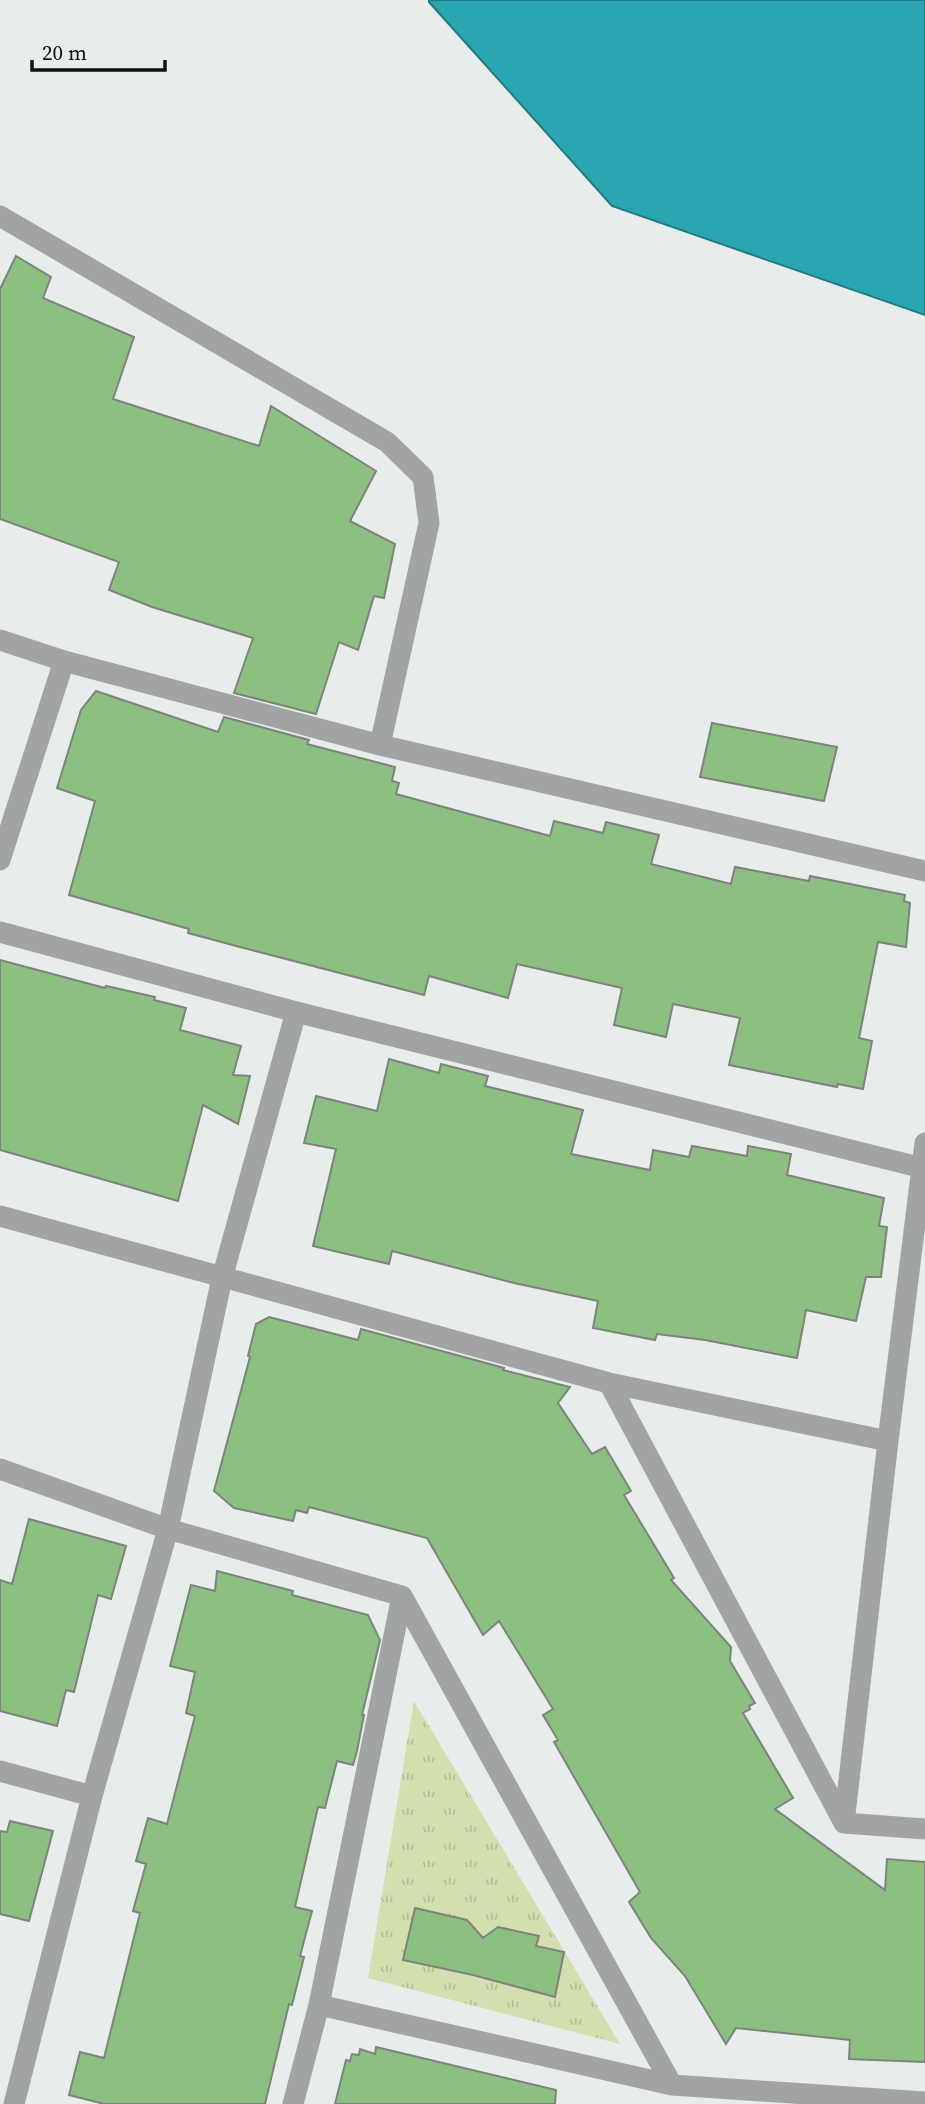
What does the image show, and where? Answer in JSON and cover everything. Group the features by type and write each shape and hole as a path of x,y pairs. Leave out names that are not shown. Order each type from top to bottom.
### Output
{"street":[{"path":"0,216 387,442 423,477 429,523 380,745"},
{"path":"0,640 64,661 380,745 925,871"},
{"path":"0,860 64,661"},
{"path":"0,932 296,1012 923,1168"},
{"path":"14,2104 92,1797 168,1529 222,1278 296,1012"},
{"path":"845,1823 925,1143"},
{"path":"0,1216 609,1383 888,1441"},
{"path":"609,1383 845,1823"},
{"path":"0,1469 168,1529 401,1595 671,2085"},
{"path":"293,2104 319,2005 401,1595"},
{"path":"0,1771 92,1797"},
{"path":"845,1823 925,1829"},
{"path":"319,2005 671,2085 925,2102"}],"green space":[{"path":"414,1701 620,2044 368,1978"}],"water":[{"path":"429,0 925,0 925,315 612,206"}],"building":[{"path":"16,256 51,277 43,298 134,337 113,399 259,446 271,406 376,471 350,521 395,544 384,598 374,596 358,650 339,642 316,714 234,693 253,638 152,607 109,590 119,562 0,519 0,289"},
{"path":"96,691 218,732 224,717 309,740 307,744 395,767 392,781 399,783 396,794 550,836 554,821 603,833 606,822 659,835 651,864 731,884 735,867 809,881 810,876 905,895 904,901 910,903 906,947 878,942 859,1038 872,1041 863,1089 838,1084 837,1087 729,1065 740,1018 673,1004 666,1037 614,1025 622,988 517,964 508,998 429,976 424,995 188,933 189,929 69,895 95,801 57,788 81,710"},
{"path":"712,723 837,747 824,801 700,777"},
{"path":"0,960 105,988 106,986 155,997 154,1000 186,1008 180,1030 241,1046 233,1075 250,1076 238,1124 203,1105 178,1201 0,1150"},
{"path":"389,1059 439,1073 441,1064 488,1076 485,1086 583,1110 571,1154 650,1170 653,1150 689,1157 692,1146 747,1156 748,1146 791,1154 787,1175 884,1198 879,1226 887,1227 881,1277 866,1277 856,1321 806,1310 797,1358 705,1340 657,1334 655,1340 593,1328 598,1301 514,1283 392,1251 389,1264 313,1246 336,1149 304,1143 316,1096 377,1111"},
{"path":"269,1317 358,1340 361,1329 570,1387 558,1403 592,1454 605,1447 631,1491 624,1495 674,1578 671,1580 731,1647 730,1661 755,1703 743,1713 793,1798 775,1809 885,1890 887,1859 925,1862 925,2062 849,2059 850,2040 736,2028 726,2044 685,1976 651,1938 629,1902 640,1892 554,1742 558,1740 543,1715 553,1709 499,1621 483,1635 427,1538 309,1507 307,1513 296,1510 293,1521 234,1508 214,1491 250,1357 248,1356 256,1324"},
{"path":"29,1519 126,1546 111,1599 98,1595 74,1692 66,1690 57,1726 0,1711 0,1580 12,1584"},
{"path":"217,1571 368,1615 380,1640 362,1715 357,1751 353,1765 337,1761 325,1808 318,1807 295,1907 312,1911 300,1956 304,1957 292,2005 289,2004 265,2104 104,2104 69,2095 80,2052 104,2058 140,1913 133,1911 146,1864 136,1861 148,1818 167,1824 195,1716 186,1713 195,1672 170,1666 191,1585 215,1591"},
{"path":"10,1821 53,1831 29,1921 0,1914 0,1831 7,1832"},
{"path":"415,1908 467,1920 483,1938 498,1927 539,1936 536,1946 564,1952 555,1997 403,1960"},
{"path":"376,2047 556,2090 555,2104 335,2104 346,2060 350,2061 352,2054 359,2055 360,2049 375,2054"}]}
